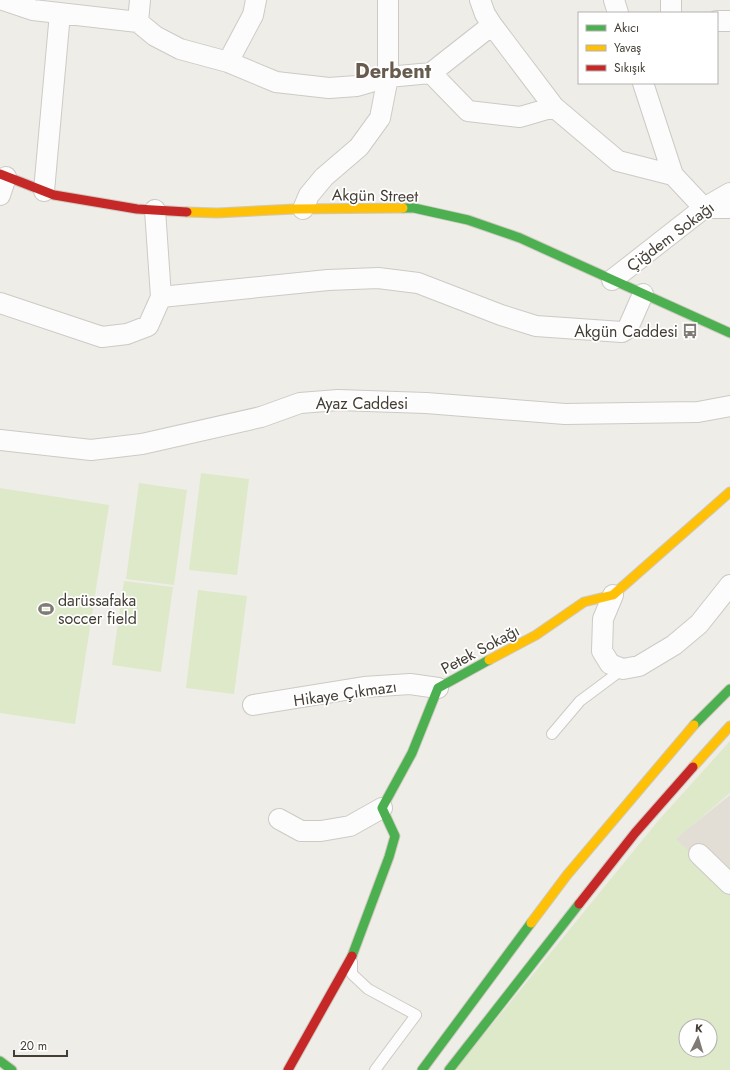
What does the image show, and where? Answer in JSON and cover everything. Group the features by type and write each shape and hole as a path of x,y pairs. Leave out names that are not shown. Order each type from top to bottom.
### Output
{"street":[{"path":"3,0 33,10 138,22 155,36 180,49 228,62 276,82 329,88 357,86 388,77 431,73 492,25"},
{"path":"138,22 140,0"},
{"path":"228,62 253,15 256,0"},
{"path":"303,209 309,195 324,177 359,146 380,118 388,77 388,0"},
{"path":"480,0 485,14 492,25 554,107 618,161 672,175"},
{"path":"614,0 618,12"},
{"path":"671,0 671,12"},
{"path":"44,192 60,13"},
{"path":"718,21 730,20"},
{"path":"431,73 468,111 520,116 554,107"},
{"path":"643,84 672,175 704,208 730,208"},
{"name":"Akgün Street","path":"2,182 54,195 137,209 217,213 303,209 414,208 468,220 520,238 730,333"},
{"name":"Çiğdem Sokağı","path":"612,280 704,208 730,193"},
{"path":"0,303 102,337 127,334 148,326 161,297 155,210"},
{"path":"161,297 328,280 378,278 418,283 501,315 536,326 622,332 628,328 643,294"},
{"name":"Ayaz Caddesi","path":"0,440 91,450 142,444 261,417 300,403 338,400 426,403 566,414 698,412 730,406"},
{"path":"730,492 674,540 613,596 604,619 602,651 610,664 623,669 639,666 674,645 698,624 730,585"},
{"name":"Petek Sokağı","path":"382,808 412,753 438,688 536,636 584,602 613,596"},
{"name":"Hikaye Çıkmazı","path":"253,705 364,687 410,684 438,688"},
{"path":"422,1070 566,875 699,719 730,689"},
{"path":"449,1070 635,833 730,726"},
{"path":"279,819 301,830 321,831 350,826 382,808 395,836 389,857 351,958 288,1070"},
{"path":"699,854 730,884"},
{"path":"0,1061 12,1070"}],"lane":[{"path":"552,734 580,701 623,669"},
{"path":"351,958 352,974 368,989 416,1015 375,1070"}],"shaded area":[{"path":"730,795 730,890 675,839"}],"green space":[{"path":"201,473 249,479 237,575 189,570"},
{"path":"139,483 187,490 174,585 126,579"},
{"name":"darüssafaka soccer field","path":"0,488 109,505 75,724 0,713"},
{"path":"124,581 173,587 161,672 112,665"},
{"path":"198,590 247,596 234,694 186,688"},
{"path":"730,741 730,793 676,839 730,890 730,1070 455,1070 658,821"}],"traffic: fast":[{"path":"403,208 414,208 468,220 520,238 730,333"},
{"path":"352,956 389,857 395,836 382,808 412,753 438,688 489,660"},
{"path":"694,725 730,689"},
{"path":"449,1070 579,904"},
{"path":"422,1070 531,923"},
{"path":"0,1061 12,1070"}],"traffic: slow":[{"path":"187,212 217,213 295,209 403,208"},
{"path":"489,660 536,635 584,602 613,595 730,492"},
{"path":"531,923 567,875 694,725"},
{"path":"693,767 730,726"}],"traffic: jam":[{"path":"0,174 54,195 137,209 187,212"},
{"path":"579,904 635,833 693,767"},
{"path":"288,1070 352,956"}],"place":[{"name":"Akgün Caddesi","path":"690,331"},
{"name":"darüssafaka soccer field","path":"46,609"}],"district":[{"name":"Derbent","path":"393,71"}]}
